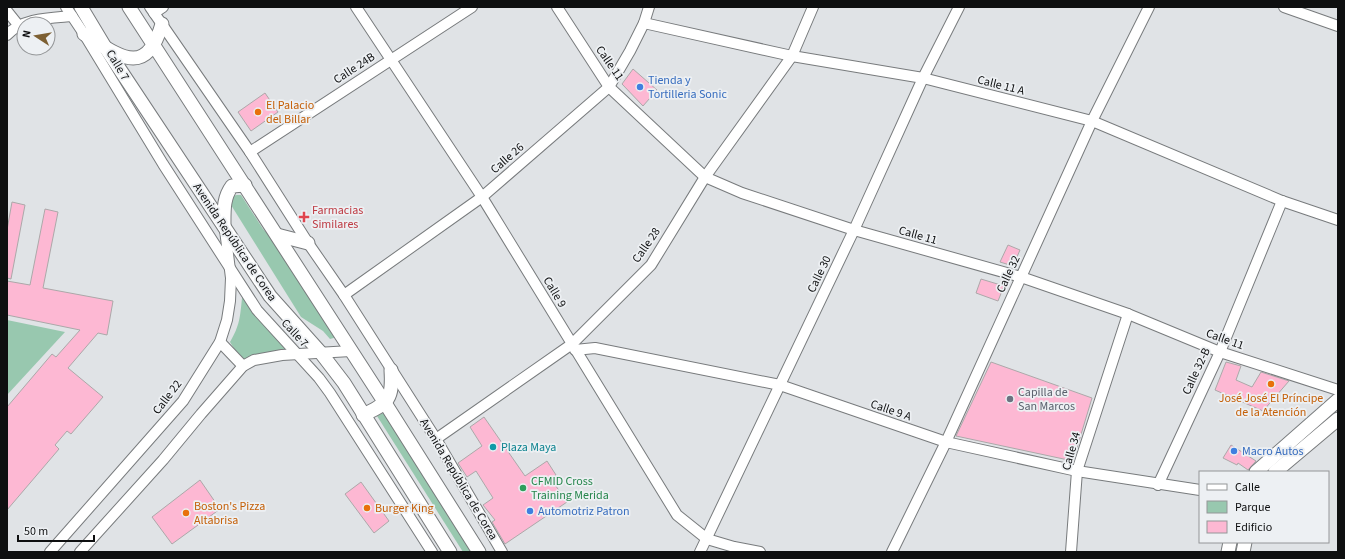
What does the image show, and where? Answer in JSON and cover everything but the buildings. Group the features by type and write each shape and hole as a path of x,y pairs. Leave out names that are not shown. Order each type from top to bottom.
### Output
{"main road":[{"name":"Avenida República de Corea","path":"129,7 277,234 479,552"},
{"name":"Avenida República de Corea","path":"76,12 105,47 270,296 321,353 344,383 363,416 450,552"},
{"path":"84,34 105,47 129,58 140,58 154,46 162,24"},
{"path":"224,226 224,201 227,193 232,186 245,185"},
{"path":"277,234 308,243"},
{"path":"363,416 385,403 392,385 391,370"},
{"path":"1257,471 1338,400"},
{"path":"1276,471 1338,419"}],"street":[{"name":"Calle 7","path":"66,7 76,12 84,34 163,164 257,310 330,393 432,552"},
{"path":"152,10 164,7"},
{"name":"Calle 9","path":"356,7 482,197 677,515 707,539 734,547 760,552"},
{"name":"Calle 24B","path":"250,152 472,7"},
{"name":"Calle 11","path":"557,7 609,87 705,177 742,193 854,230 1021,277 1128,314 1220,352 1338,390"},
{"name":"Calle 26","path":"344,295 482,197 609,87 630,51 644,22 649,7"},
{"name":"Calle 28","path":"436,439 574,347 651,265 705,177 792,56 813,7"},
{"name":"Calle 30","path":"700,552 854,230 922,78 959,7"},
{"name":"Calle 32","path":"892,552 946,442 1092,121 1149,7"},
{"path":"1284,7 1338,26"},
{"name":"Avenida República de Corea","path":"152,10 250,152 308,243 344,295 436,439 502,552"},
{"path":"7,11 16,22"},
{"path":"56,16 76,12"},
{"name":"Calle 11 A","path":"644,22 792,56 922,78 1092,121 1282,200 1338,220"},
{"path":"7,35 16,28"},
{"name":"Calle 32-B","path":"1158,484 1220,352 1282,200"},
{"name":"Calle 22","path":"50,552 171,416 183,401 220,342 227,320 230,301 230,267 224,226"},
{"name":"Calle 34","path":"1071,552 1077,471 1128,314"},
{"path":"220,342 243,366"},
{"name":"Calle 9 A","path":"574,347 595,348 780,385 946,442 1077,471 1199,490"},
{"path":"80,552 163,460 200,414 243,366 254,360 282,355 351,351"}],"green space":[{"path":"241,195 263,229 281,247 337,337 330,339 323,331 301,317 231,205 232,196"},
{"path":"244,296 264,325 289,349 241,360 230,342 238,326 242,298"},
{"path":"7,320 65,332 7,395"},
{"path":"385,412 473,552 463,552 377,416"}],"place":[{"name":"Tienda y Tortilleria Sonic","path":"640,87"},
{"name":"El Palacio del Billar","path":"258,112"},
{"name":"Farmacias Similares","path":"304,217"},
{"name":"José José El Príncipe de la Atención","path":"1271,384"},
{"name":"Capilla de San Marcos","path":"1010,399"},
{"name":"Plaza Maya","path":"493,447"},
{"name":"Macro Autos","path":"1234,451"},
{"name":"CFMID Cross Training Merida","path":"523,488"},
{"name":"Burger King","path":"367,508"},
{"name":"Automotriz Patron","path":"530,511"},
{"name":"Boston's Pizza Altabrisa","path":"186,513"}]}
